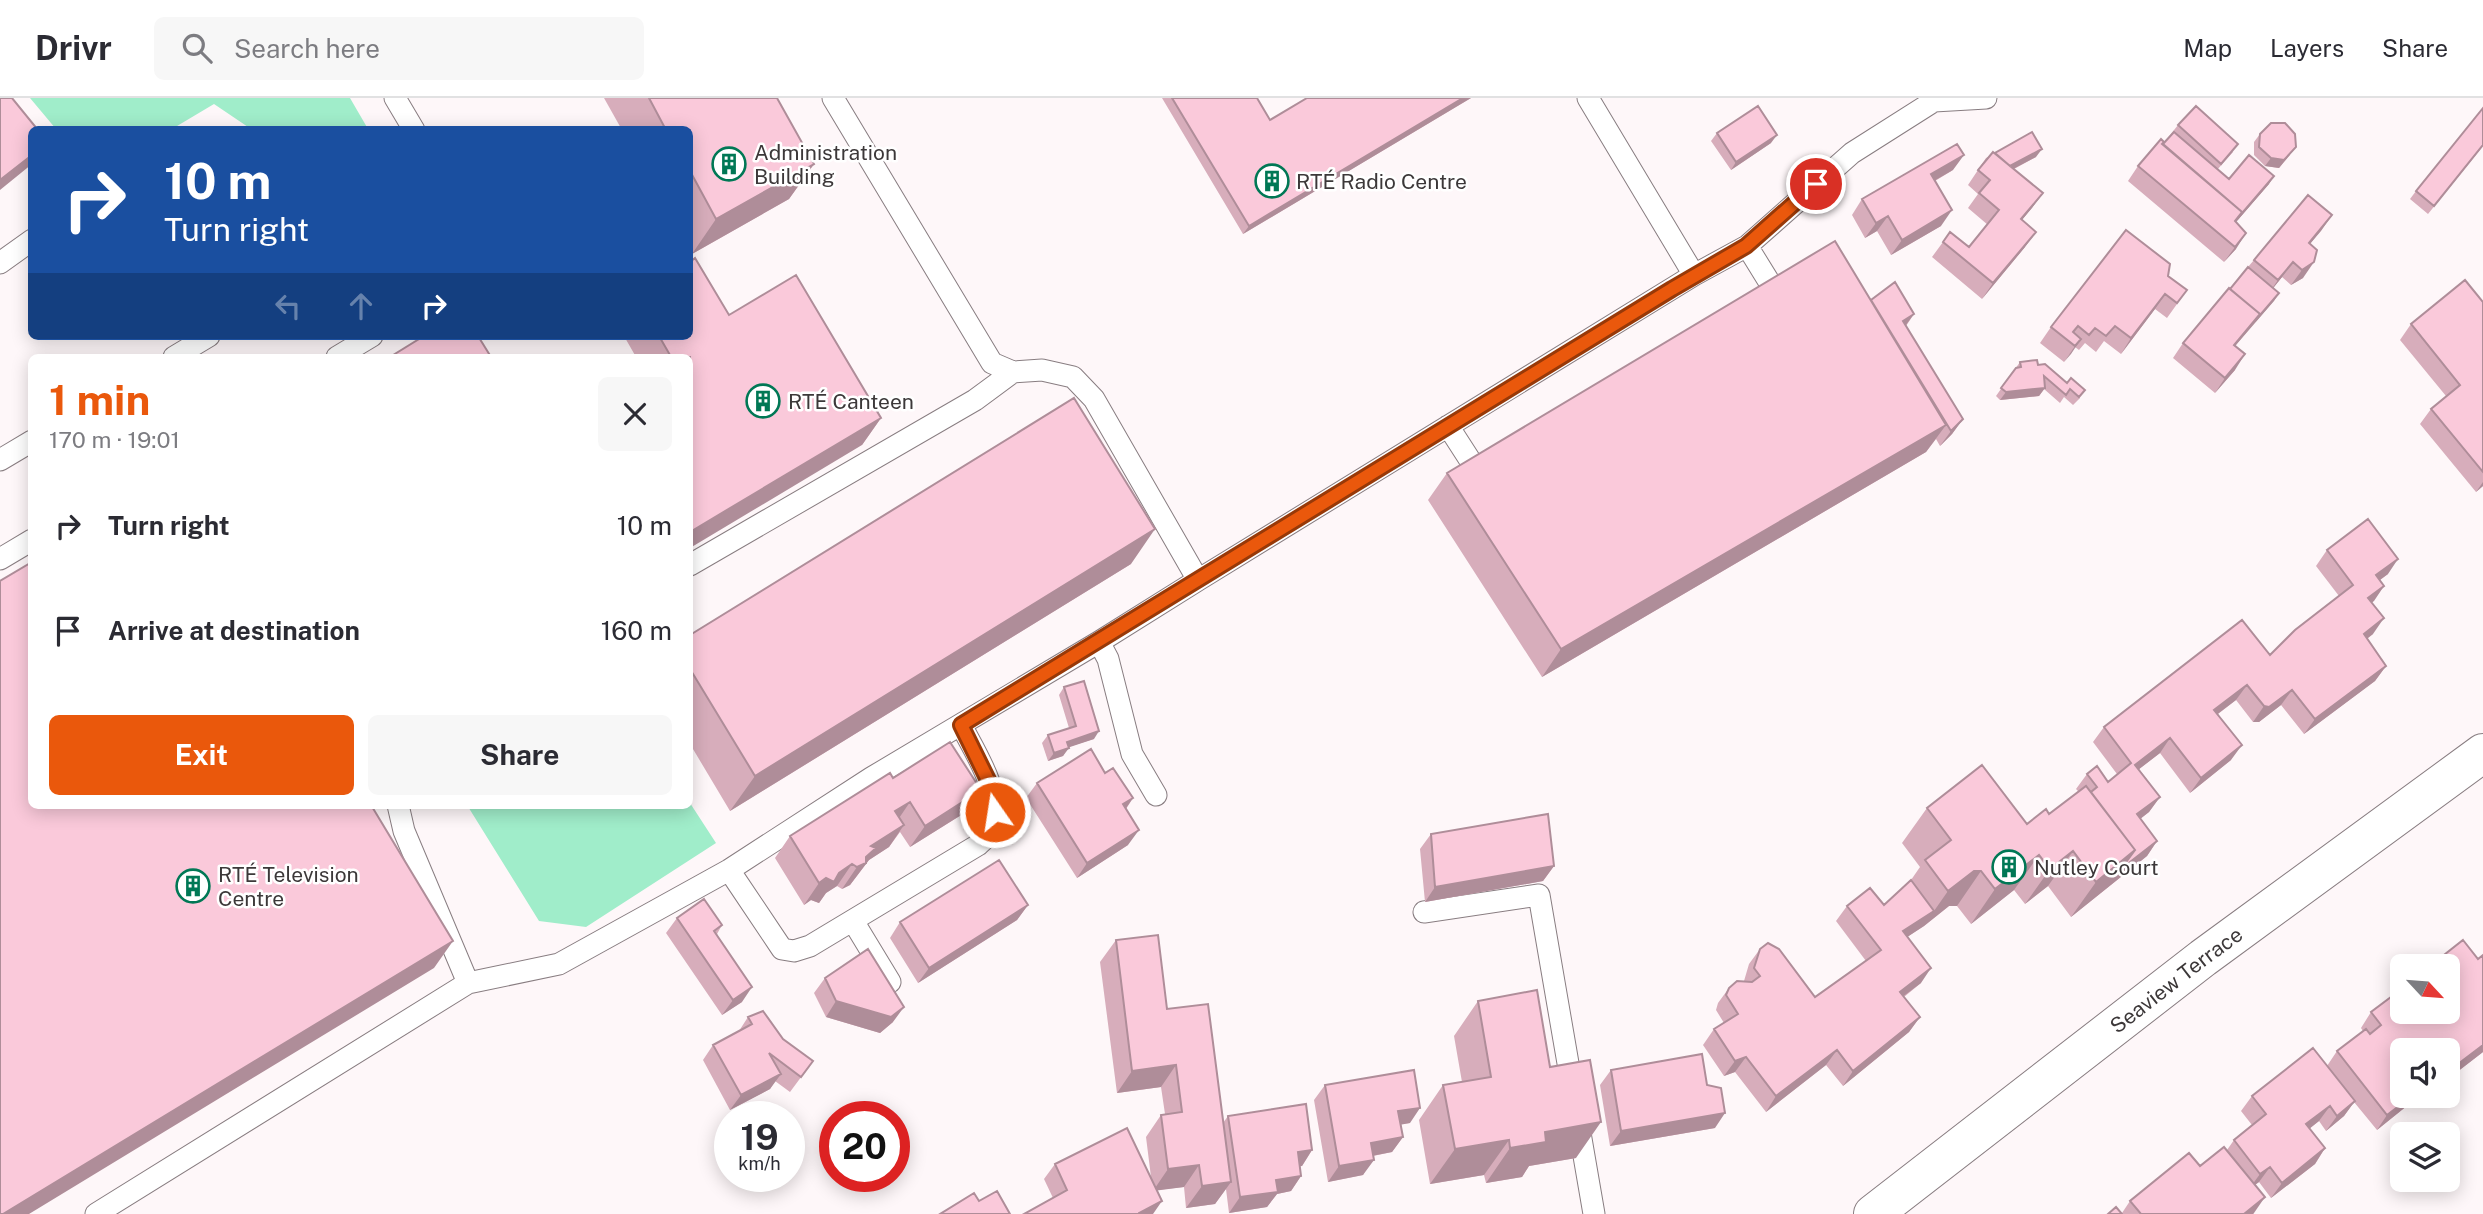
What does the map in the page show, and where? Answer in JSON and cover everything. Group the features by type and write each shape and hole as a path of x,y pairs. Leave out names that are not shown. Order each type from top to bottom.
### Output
{"street":[{"name":"Seaview Terrace","path":"1873,1214 2203,958 2483,752"}],"lane":[{"path":"395,98 412,126"},
{"path":"833,98 992,363 1013,372 1041,370 1073,377 1094,399 1198,580"},
{"path":"1588,98 1694,275"},
{"path":"96,1214 468,983 559,964 729,870 872,778 1099,642 1694,275 1746,246 1852,153 1934,101 1986,98"},
{"path":"0,263 28,243"},
{"path":"1746,246 1776,293"},
{"path":"179,354 202,340"},
{"path":"341,354 360,340"},
{"path":"693,563 975,400 1013,372"},
{"path":"1448,426 1477,471"},
{"path":"0,460 28,443"},
{"path":"0,559 28,542"},
{"path":"1099,642 1108,659 1132,754 1156,795"},
{"path":"729,870 782,949 794,951 810,946 978,845 992,831 995,812 988,780 961,725"},
{"path":"399,809 404,831 468,983"},
{"path":"1424,912 1539,895 1594,1214"},
{"path":"853,921 890,982"}],"green space":[{"path":"30,98 350,98 366,126 247,126 214,104 177,126 53,126"},
{"path":"693,808 716,843 586,927 539,921 469,809"}],"building":[{"path":"0,98 12,98 35,126 28,126 28,158 0,180"},
{"name":"Administration Building","path":"649,98 777,98 814,164 716,219 693,177 693,126 664,126"},
{"name":"RTÉ Radio Centre","path":"1172,98 1257,98 1270,120 1307,98 1463,98 1249,226"},
{"path":"1758,106 1777,135 1736,162 1717,133"},
{"path":"2196,106 2238,144 2221,164 2178,125"},
{"path":"2483,108 2483,145 2434,206 2416,191"},
{"path":"2271,123 2285,123 2295,134 2296,147 2284,160 2271,158 2259,147 2260,134"},
{"path":"2032,132 2042,149 2010,166 1995,153"},
{"path":"2174,132 2229,179 2249,155 2274,176 2237,219 2242,212 2163,144"},
{"path":"2161,139 2164,142 2162,144 2242,212 2235,221 2246,233 2235,247 2138,166"},
{"path":"1957,144 1964,155 1931,174 1952,210 1902,240 1888,216 1876,223 1862,199"},
{"path":"1993,152 2043,193 2021,219 2036,232 1993,283 1943,242 1950,232 1969,247 1999,210 1979,193 1990,180 1978,170"},
{"path":"2308,195 2332,215 2309,243 2317,250 2314,262 2302,270 2293,262 2278,280 2254,260"},
{"path":"2126,230 2170,264 2168,276 2187,290 2177,303 2165,294 2131,338 2115,326 2106,336 2095,328 2089,335 2078,326 2073,332 2081,339 2075,346 2051,327"},
{"path":"1835,241 1946,425 1561,649 1447,473"},
{"name":"RTÉ Canteen","path":"695,258 729,315 796,275 881,418 693,530 693,354 669,354 661,340 693,340"},
{"path":"2248,267 2279,293 2255,321 2260,314 2230,289"},
{"path":"2465,280 2483,302 2483,472 2431,409 2460,385 2411,324"},
{"path":"1895,282 1914,314 1903,321 1963,419 1951,431 1871,300"},
{"path":"2229,288 2260,314 2234,345 2245,354 2225,378 2183,343"},
{"path":"418,340 480,340 489,354 395,354"},
{"path":"2037,360 2038,365 2045,364 2067,383 2071,378 2085,390 2079,397 2070,389 2066,395 2044,376 2045,388 2006,392 2001,388 2016,368 2021,367 2020,362"},
{"path":"1074,398 1155,529 755,776 693,674 693,633"},
{"path":"2368,519 2398,559 2376,575 2384,586 2368,598 2384,618 2364,634 2386,666 2315,719 2292,690 2269,707 2264,706 2247,685 2214,710 2242,745 2201,778 2170,738 2135,765 2160,797 2137,814 2157,841 2121,869 2135,850 2091,792 2097,787 2087,774 2097,766 2108,782 2131,763 2104,727 2242,620 2270,655 2295,630 2353,585 2327,550"},
{"name":"RTÉ Television Centre","path":"28,564 28,809 373,809 453,941 3,1214 0,1214 0,581"},
{"path":"1084,681 1099,731 1067,742 1069,748 1054,753 1048,735 1076,726 1064,687"},
{"path":"950,742 981,790 925,826 910,802 895,811 904,825 871,846 876,848 866,857 866,863 857,867 852,864 839,873 834,882 826,878 819,883 790,836 890,773 893,778"},
{"path":"1091,749 1105,773 1113,768 1133,798 1123,804 1139,830 1087,863 1037,783"},
{"path":"1982,765 2027,824 2046,809 2049,814 2086,786 2135,850 2096,882 2073,851 2050,869 2039,855 1995,889 1981,871 1974,871 1948,891 1925,860 1951,840 1927,808"},
{"path":"1548,814 1554,866 1435,887 1431,834"},
{"path":"999,860 1028,905 929,968 900,922"},
{"path":"1911,880 1934,911 1903,931 1931,968 1900,992 1920,1017 1853,1071 1837,1050 1776,1096 1746,1057 1735,1061 1714,1029 1738,1014 1726,995 1729,988 1737,981 1752,982 1760,976 1754,968 1760,949 1768,943 1779,949 1815,997 1881,950 1847,906 1870,888 1884,905"},
{"path":"704,899 722,925 714,931 752,987 733,1000 677,918"},
{"path":"1158,935 1167,1009 1208,1004 1231,1182 1202,1186 1199,1165 1168,1169 1161,1115 1182,1112 1176,1065 1132,1071 1116,940"},
{"path":"2463,940 2478,959 2483,955 2483,1045 2460,1062 2460,1038 2390,1038 2390,1108 2396,1108 2387,1115 2337,1051 2366,1029 2370,1034 2381,1025 2371,1012 2390,998 2390,1024 2460,1024 2460,954 2445,954"},
{"path":"868,949 904,1007 891,1017 836,1001 825,978"},
{"path":"1537,990 1550,1067 1590,1060 1601,1122 1545,1132 1546,1142 1510,1148 1509,1140 1455,1149 1443,1085 1491,1077 1478,1001"},
{"path":"763,1011 783,1039 813,1061 801,1077 769,1053 781,1074 741,1095 713,1045 752,1024 748,1017"},
{"path":"2313,1048 2355,1101 2337,1116 2330,1106 2306,1124 2325,1148 2282,1183 2270,1167 2260,1174 2234,1140 2266,1114 2252,1096"},
{"path":"1702,1054 1707,1085 1721,1088 1725,1113 1621,1131 1611,1070"},
{"path":"1414,1070 1420,1108 1398,1111 1403,1137 1371,1143 1374,1160 1339,1166 1325,1085"},
{"path":"1306,1104 1312,1150 1298,1152 1301,1176 1276,1180 1278,1192 1240,1197 1228,1116"},
{"path":"1127,1128 1162,1201 1139,1214 1024,1214 1067,1190 1055,1164"},
{"path":"2224,1147 2265,1197 2244,1214 2141,1214 2130,1201 2189,1153 2200,1166"},
{"path":"997,1191 1010,1214 940,1214 974,1193 979,1201"},
{"path":"2116,1207 2122,1214 2108,1214"}],"place":[{"name":"Administration Building","path":"729,164"},
{"name":"RTÉ Radio Centre","path":"1272,181"},
{"name":"RTÉ Canteen","path":"763,401"},
{"name":"Nutley Court","path":"2009,867"},
{"name":"RTÉ Television Centre","path":"193,886"}],"route":[{"path":"995,812 988,780 961,725 1694,275 1746,246 1816,184"}]}
